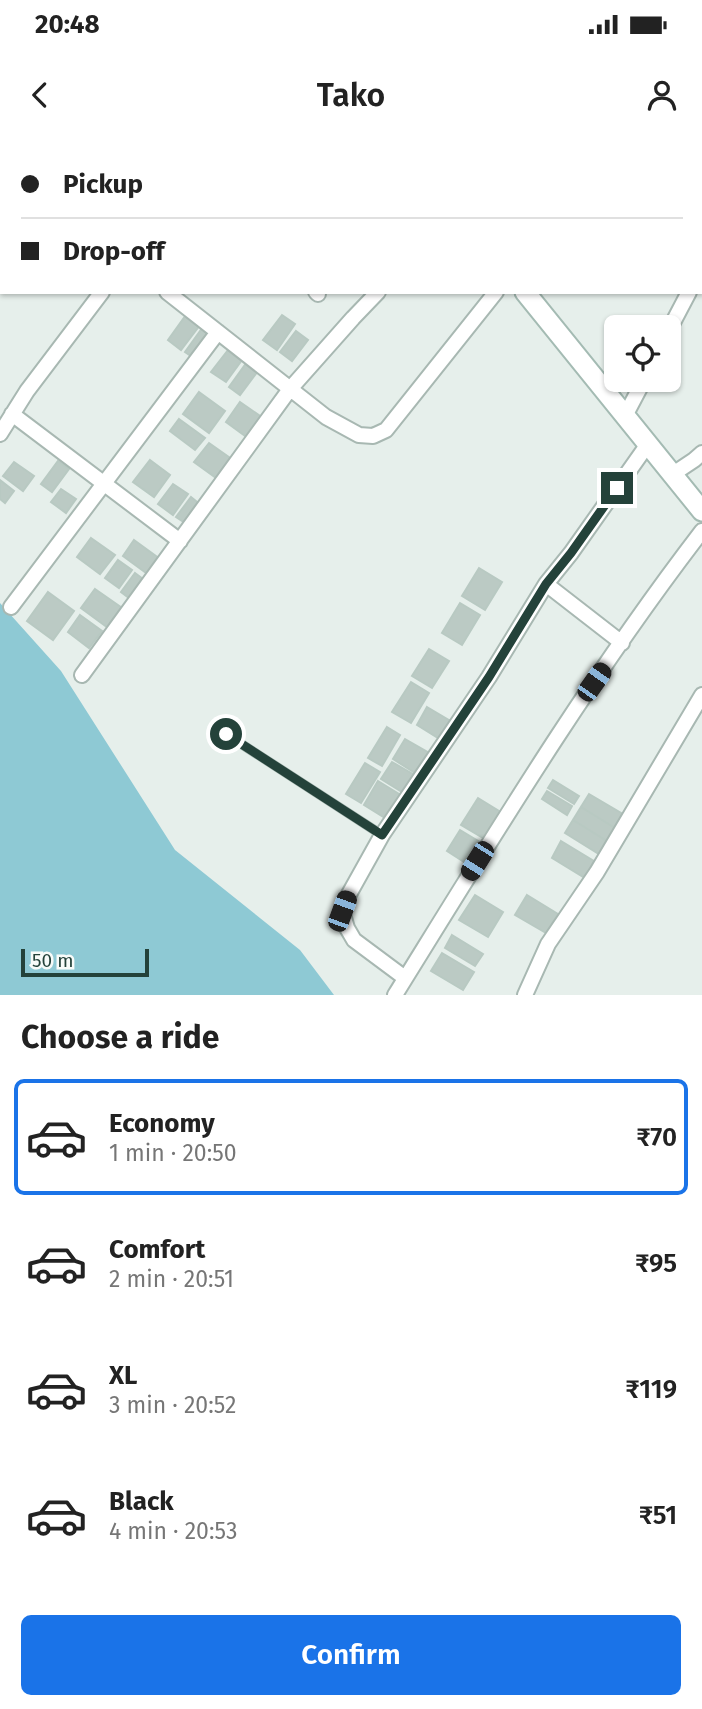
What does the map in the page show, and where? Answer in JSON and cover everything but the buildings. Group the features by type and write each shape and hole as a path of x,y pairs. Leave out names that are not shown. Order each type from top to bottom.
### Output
{"main road":[{"path":"527,294 702,511"}],"street":[{"path":"0,434 101,294"},
{"path":"170,294 326,417 359,435 373,436 386,430 494,294"},
{"path":"82,675 290,389 352,318 377,294"},
{"path":"677,315 688,294"},
{"path":"11,607 218,332"},
{"path":"625,416 638,392"},
{"path":"12,414 180,541"},
{"path":"405,978 354,940 346,928 342,911 348,896 382,835 489,677 546,584 648,444"},
{"path":"673,474 702,453"},
{"path":"395,995 570,716 664,579 702,531"},
{"path":"546,584 622,643"},
{"path":"525,995 548,944 597,872 702,695"}],"lane":[{"path":"226,734 382,835"}],"water":[{"path":"0,603 61,671 175,850 300,950 334,995 0,995"}],"route":[{"path":"226,734 382,835 489,677 546,584 617,488"}]}
